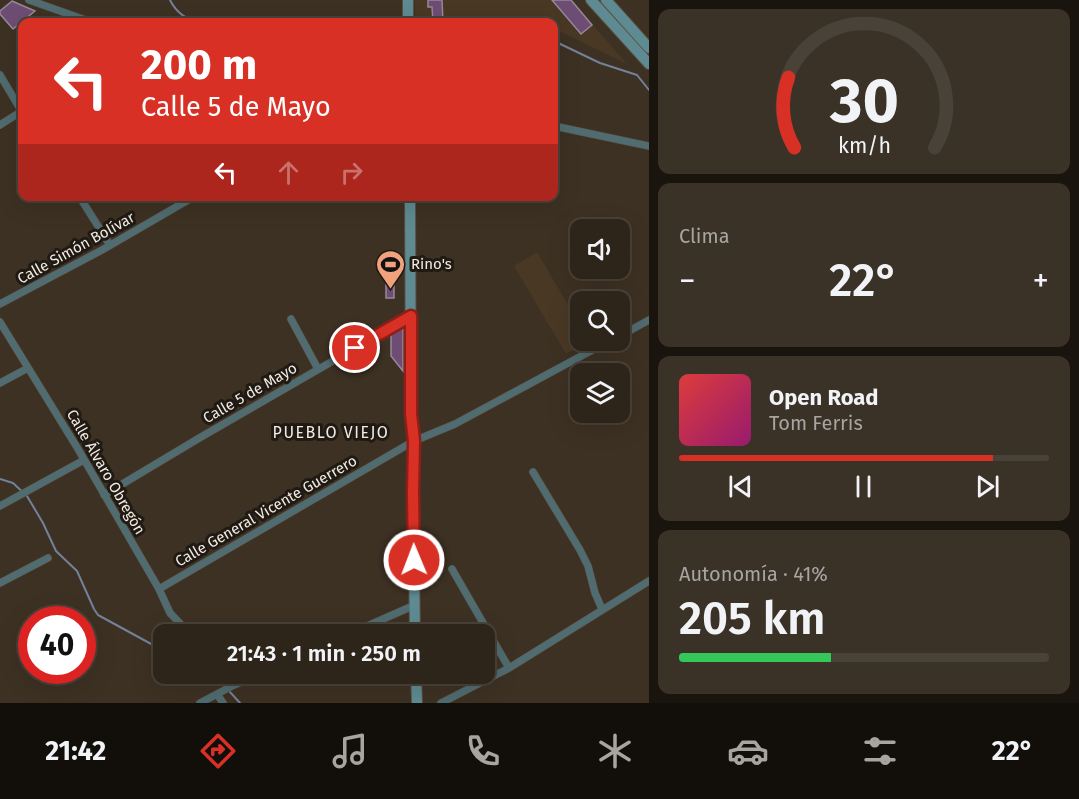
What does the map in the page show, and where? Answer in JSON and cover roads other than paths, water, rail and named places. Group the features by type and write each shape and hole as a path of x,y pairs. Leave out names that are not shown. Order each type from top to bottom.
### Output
{"street":[{"path":"29,0 42,2 81,18"},
{"path":"408,0 408,18"},
{"path":"591,0 648,64"},
{"path":"606,0 648,48"},
{"path":"0,75 18,105"},
{"path":"0,125 18,114"},
{"path":"558,127 648,146"},
{"path":"82,201 110,245"},
{"name":"Calle Simón Bolívar","path":"0,304 186,201"},
{"path":"410,201 411,414 414,441 416,624"},
{"name":"Calle 5 de Mayo","path":"104,495 411,316"},
{"path":"291,319 318,369"},
{"path":"630,330 648,320"},
{"name":"Calle Álvaro Obregón","path":"0,322 84,460 170,612 181,624"},
{"name":"Calle General Vicente Guerrero","path":"159,589 414,441 455,424 591,351"},
{"path":"0,383 28,368"},
{"path":"0,506 84,460"},
{"path":"532,472 584,558 602,609"},
{"path":"0,583 48,558"},
{"path":"452,569 508,668"},
{"path":"441,703 508,668 648,581"},
{"path":"372,624 416,605"},
{"path":"416,684 417,703"},
{"path":"200,703 234,685"},
{"path":"217,694 223,703"}],"waterway":[{"path":"170,0 175,8 187,18"},
{"path":"558,43 600,63 637,75 649,90"},
{"path":"0,479 13,483 27,496 56,551 77,571 98,615 153,645"},
{"path":"229,691 240,703"}],"place":[{"name":"Rino's","path":"390,290"}],"district":[{"name":"PUEBLO VIEJO","path":"331,432"}]}
